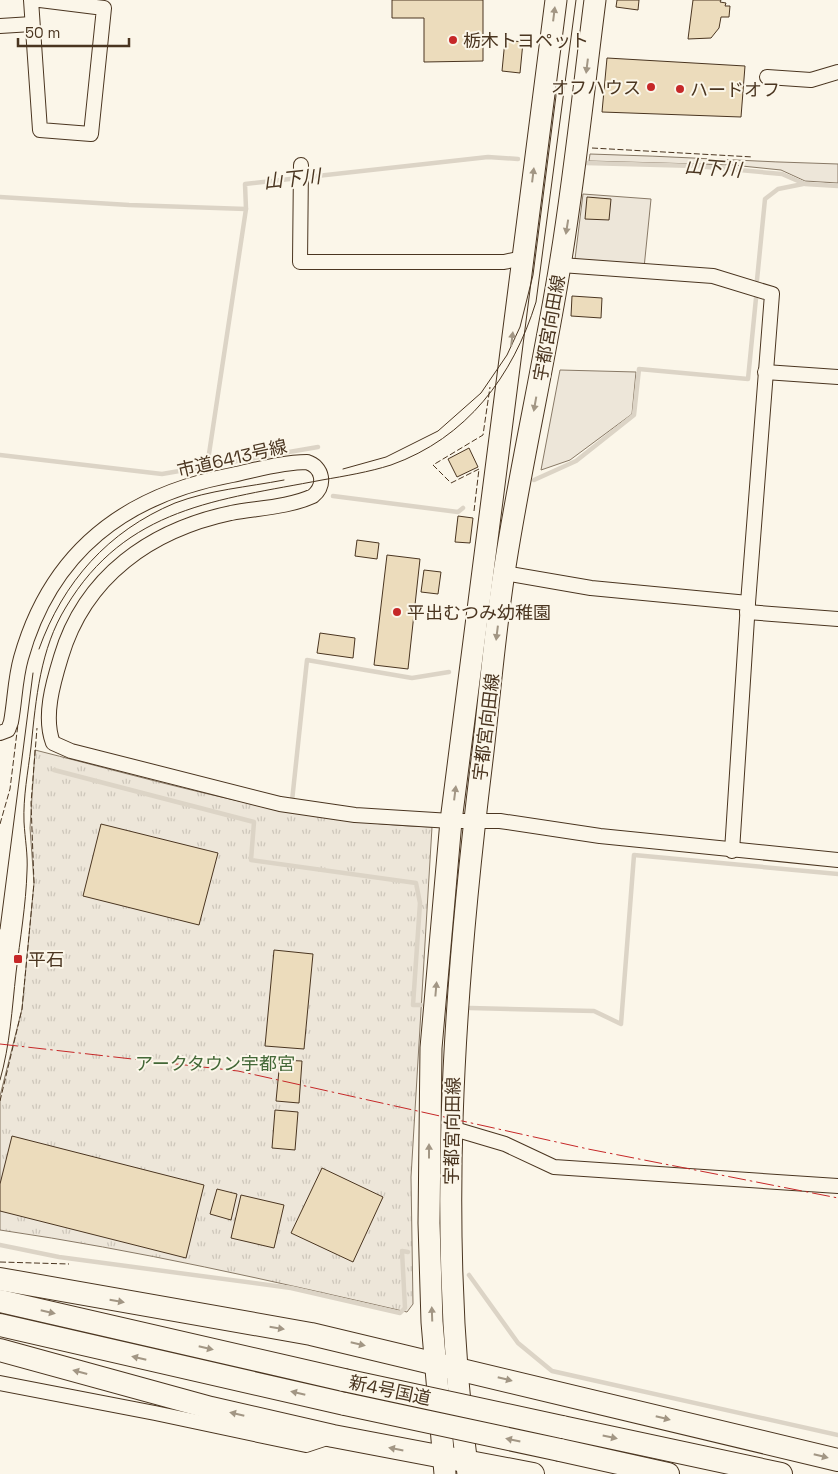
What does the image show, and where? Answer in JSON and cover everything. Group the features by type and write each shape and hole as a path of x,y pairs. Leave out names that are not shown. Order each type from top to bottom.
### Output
{"highway":[{"path":"0,1279 311,1334 436,1362 838,1460"},
{"name":"新4号国道","path":"0,1301 344,1380 781,1474"},
{"name":"新4号国道","path":"0,1325 345,1404 668,1474"},
{"path":"0,1350 211,1408 333,1436 444,1466 533,1474"}],"main road":[{"name":"宇都宮向田線","path":"444,1466 436,1362 429,1223 429,1117 432,1039 451,821 556,0"},
{"name":"宇都宮向田線","path":"467,1468 454,1321 451,1128 460,967 474,819 504,573 560,265 595,0"}],"street":[{"path":"30,0 40,130 91,134 104,8 40,0"},
{"path":"0,26 32,24"},
{"path":"767,77 811,80 838,72"},
{"path":"301,167 300,262 504,262 523,258"},
{"path":"560,265 713,276 772,294 748,607 732,851"},
{"path":"765,372 838,377"},
{"name":"市道6413号線","path":"4,731 11,722 20,659 42,602 64,569 81,549 117,518 150,499 185,486 300,462 314,464 319,469 322,485 313,496 204,520 176,529 150,542 121,563 98,587 79,614 69,635 56,675 49,723 53,743 71,752 280,804 355,815 451,821"},
{"path":"504,573 591,588 838,619"},
{"path":"451,821 474,819 732,851 838,860"},
{"path":"451,1128 505,1144 554,1168 838,1186"},
{"path":"0,1383 306,1445 333,1436"}],"green space":[{"path":"590,154 838,164 838,183 805,181 781,170 732,165 589,161"},
{"path":"583,194 651,199 644,268 575,259"},
{"path":"560,370 636,372 632,414 570,460 541,470"},
{"name":"アークタウン宇都宮","path":"35,750 182,788 281,810 381,824 432,827 411,1177 413,1304 407,1312 153,1257 0,1230 0,1096 22,1009 34,883 30,828"}],"building":[{"name":"栃木トヨペット","path":"392,0 483,0 483,61 424,62 424,18 392,18"},
{"path":"617,0 639,0 638,10 616,7"},
{"path":"693,0 721,0 720,2 726,3 725,6 730,6 729,17 721,17 719,28 711,38 688,39"},
{"path":"505,40 523,42 520,73 502,71"},
{"path":"607,58 745,66 741,117 602,112"},
{"path":"587,197 611,199 609,220 585,219"},
{"path":"572,296 602,298 601,318 571,316"},
{"path":"469,448 478,467 457,477 448,459"},
{"path":"458,516 473,518 470,543 455,542"},
{"path":"357,540 379,543 377,559 355,556"},
{"name":"平出むつみ幼稚園","path":"387,555 420,559 408,669 374,665"},
{"path":"424,570 441,572 438,594 421,592"},
{"path":"320,633 355,638 353,658 317,653"},
{"path":"101,824 218,853 199,925 83,896"},
{"path":"274,950 313,954 304,1049 265,1046"},
{"path":"280,1060 302,1061 299,1103 276,1101"},
{"path":"275,1110 298,1112 295,1150 272,1148"},
{"path":"12,1136 204,1185 186,1258 0,1211 0,1184"},
{"path":"322,1168 383,1197 353,1262 291,1233"},
{"path":"217,1189 237,1194 231,1220 210,1214"},
{"path":"241,1195 284,1205 274,1248 231,1238"}],"waterway":[{"name":"山下川","path":"0,197 129,205 246,209 245,184 488,157 518,159"},
{"name":"山下川","path":"586,163 696,166 782,174 805,184 838,186"},
{"path":"757,280 765,199 778,189 803,184"},
{"path":"207,467 246,209"},
{"path":"534,480 576,461 634,415 639,369 748,379 756,298"},
{"path":"0,455 162,474 318,447"},
{"path":"333,496 458,512 463,508"},
{"path":"289,801 292,801 307,660 412,678 449,672"},
{"path":"54,770 254,822 251,860 416,883 420,903 413,1005 421,1005"},
{"path":"470,1008 594,1011 621,1024 634,855 838,874"},
{"path":"0,1245 59,1257 291,1288 400,1313 405,1308 402,1251 408,1252"},
{"path":"469,1275 518,1343 552,1371 838,1435"}],"tram line":[{"path":"0,1080 8,1040 25,896 27,853 24,803 35,711 45,657 57,623 90,574 117,548 146,528 178,514 211,503 247,494 357,474 391,465 418,453 442,439 464,421 483,401 500,379 514,355 536,302 576,0"},
{"path":"343,469 386,457 438,431 481,393 507,355 520,327 533,275 557,88"},
{"path":"39,649 61,602 75,581 91,561 129,528 175,503 215,492 284,480"},
{"path":"0,929 33,673"}],"fence":[{"path":"592,148 753,157"},
{"path":"479,469 451,483 433,465 483,435 490,387"},
{"path":"474,511 479,469"},
{"path":"0,824 10,789 18,724"},
{"path":"0,1101 22,1009 34,883 31,803 37,728"},
{"path":"0,1262 69,1264"}],"power":[{"path":"0,1044 238,1071 588,1149 838,1198"}],"place":[{"name":"栃木トヨペット","path":"453,40"},
{"name":"オフハウス","path":"651,87"},
{"name":"ハードオフ","path":"680,89"},
{"name":"平出むつみ幼稚園","path":"397,612"},
{"name":"平石","path":"18,959"}]}
